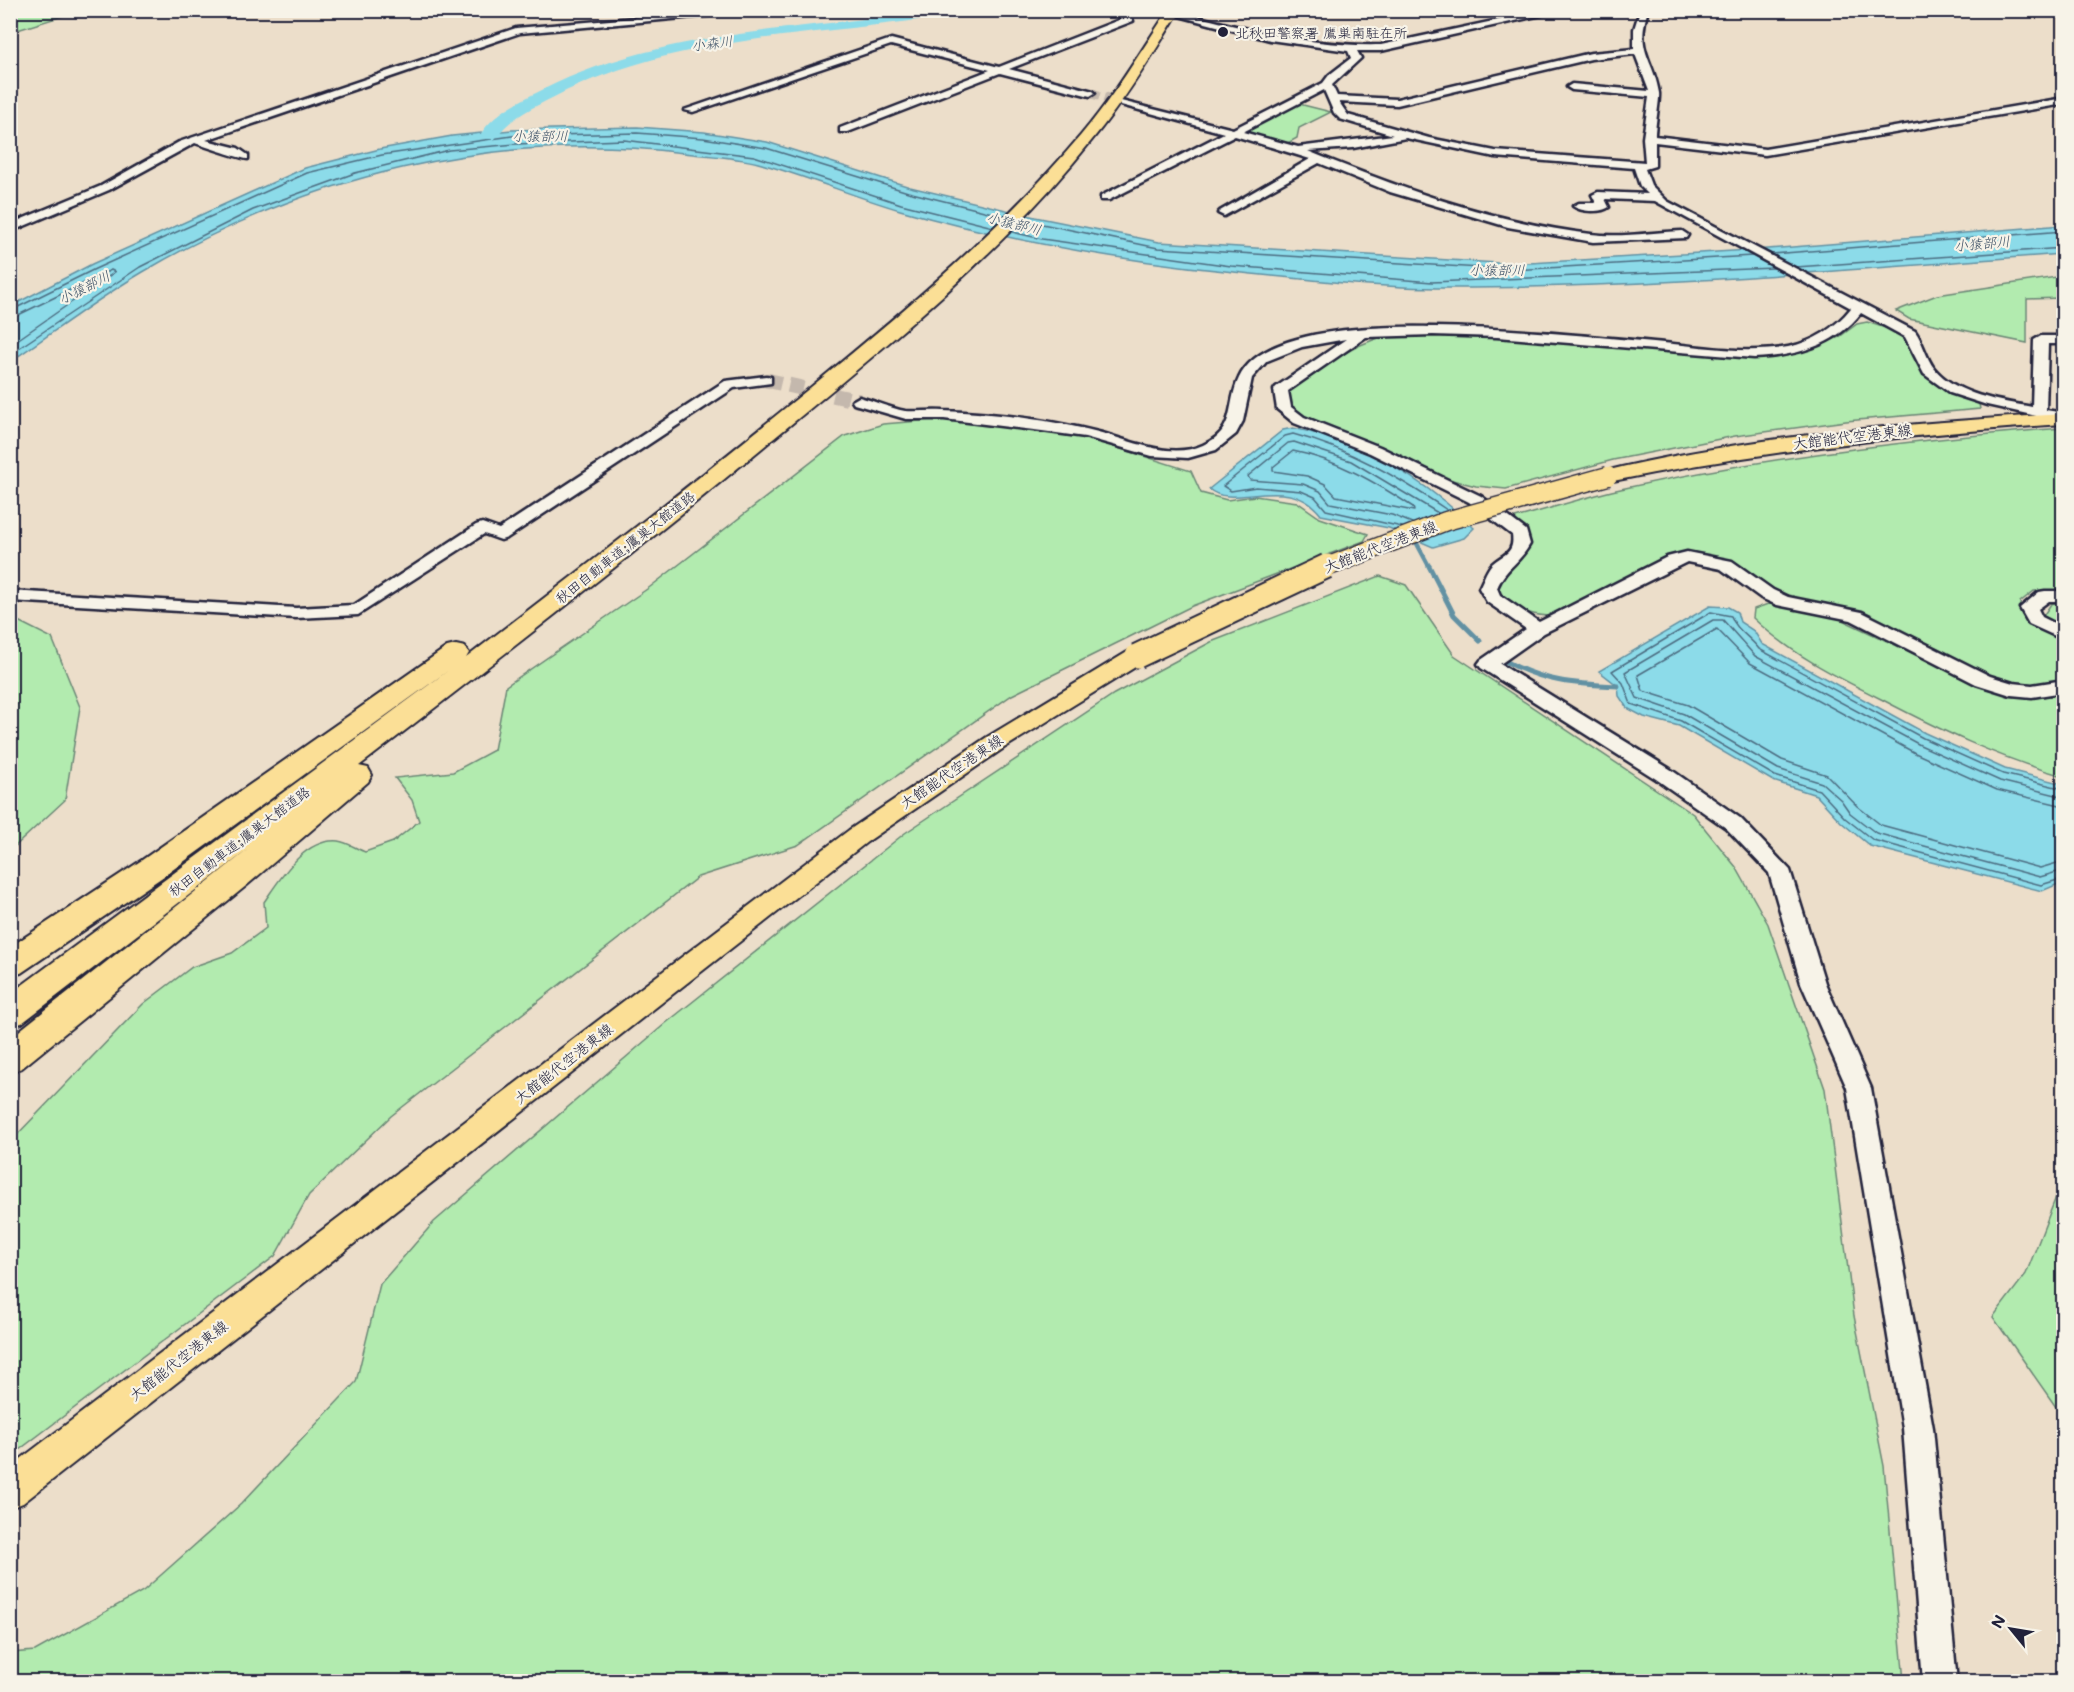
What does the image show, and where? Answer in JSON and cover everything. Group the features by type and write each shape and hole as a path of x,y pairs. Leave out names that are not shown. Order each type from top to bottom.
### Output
{"highway":[{"name":"秋田自動車道;鷹巣大館道路","path":"10,1013 590,576 839,375 955,267 1045,177 1128,82 1165,12"},
{"name":"秋田自動車道;鷹巣大館道路","path":"10,992 624,532 813,383 955,267"},
{"path":"10,964 153,868 624,532"},
{"path":"10,1058 235,878 590,576"}],"main road":[{"name":"大館能代空港東線","path":"10,1490 858,836 957,765 1037,714 1137,656 1224,612 1396,539 1472,513 1608,476 1749,448 1951,425 2064,419"}],"street":[{"path":"10,229 105,188 153,159 194,140 519,30 766,10"},
{"path":"843,130 1130,19 1125,10"},
{"path":"1165,12 1278,37 1352,50 1381,48 1560,10"},
{"path":"1327,86 1332,99 1344,117 1404,135 1494,154 1532,159 1650,166 1648,138 1650,114 1655,95 1639,51 1638,28 1644,10"},
{"path":"689,110 885,42 898,42 1090,93"},
{"path":"1105,198 1231,132 1327,86 1334,76 1352,66 1356,58 1352,50"},
{"path":"1332,99 1397,102 1591,56 1639,51"},
{"path":"1572,87 1655,95"},
{"path":"1648,138 1683,140 1765,152 2064,101"},
{"path":"1125,103 1291,148 1394,189 1508,223 1593,238 1682,235"},
{"path":"1291,148 1353,145 1404,135"},
{"path":"194,140 234,150 244,157"},
{"path":"1490,166 1494,154"},
{"path":"1224,213 1320,158"},
{"path":"1532,159 1536,171"},
{"path":"1639,167 1646,186 1658,198 1708,228 1910,334 1919,345 1926,369 1935,378 1971,395 2064,419"},
{"path":"1579,206 1603,207 1598,195 1658,198"},
{"path":"859,401 906,415 940,415 1013,422 1081,432 1160,453 1189,455 1211,447 1226,438 1237,422 1246,376 1252,366 1269,355 1321,338 1402,331 1491,333 1660,346 1722,354 1755,354 1787,351 1836,333 1859,307"},
{"path":"1359,334 1345,350 1297,375 1281,390 1284,409 1299,420 1375,450 1474,499 1520,533 1522,544 1514,558 1497,569 1488,588 1492,598 1538,629"},
{"path":"2039,412 2041,340 2064,340"},
{"path":"10,596 296,613 358,610 482,528 501,535 730,384 766,380"},
{"path":"1940,1682 1918,1428 1859,1088 1813,982 1779,870 1733,823 1663,774 1487,663 1538,629 1673,561 1687,557 1726,565 1767,594 1783,601 1856,616 1983,680 2012,689 2032,691 2064,686"},
{"path":"2064,596 2045,596 2029,608 2035,620 2064,635"}],"green space":[{"path":"11,10 79,10 79,11 11,32"},
{"path":"1295,103 1331,112 1299,128 1297,138 1286,144 1237,132"},
{"path":"2063,276 2063,298 2027,299 2027,343 1909,319 1896,311 1937,295"},
{"path":"1867,322 1895,331 1911,346 1921,370 1933,383 1979,404 1980,409 1846,421 1735,436 1613,460 1506,489 1476,486 1448,479 1373,443 1305,419 1289,408 1287,392 1299,378 1358,346 1378,338 1409,335 1534,340 1674,350 1725,357 1772,356 1808,349 1839,337 1857,324"},
{"path":"945,419 1022,425 1077,435 1191,471 1201,493 1227,500 1255,496 1297,502 1320,518 1368,534 1364,541 1192,606 1012,695 798,845 698,877 391,1116 309,1195 275,1256 11,1456 11,1141 143,1004 192,967 232,953 266,928 264,902 285,872 304,853 314,846 338,841 365,852 393,842 419,821 412,800 395,778 453,772 494,750 506,686 650,587 845,436 883,424"},
{"path":"2063,428 2063,591 2034,591 2020,602 2022,615 2036,628 2063,639 2063,681 2024,687 2003,683 1856,613 1786,598 1770,591 1728,562 1703,555 1682,554 1549,616 1522,611 1499,596 1501,578 1518,561 1528,544 1515,518 1616,490 1727,468 1895,444"},
{"path":"1380,576 1406,585 1454,655 1693,814 1736,867 1768,924 1825,1089 1854,1316 1884,1466 1904,1681 11,1681 11,1653 35,1651 143,1591 241,1504 356,1382 380,1284 434,1222 666,1023 905,833 1114,694 1211,642"},
{"path":"2063,601 2063,631 2048,623 2043,616 2051,604"},
{"path":"1768,604 1796,606 1836,617 1980,685 2034,698 2063,694 2063,776 2016,761 1948,732 1814,663 1783,643 1753,618 1754,609"},
{"path":"16,620 52,638 80,707 65,800 11,850 10,621"},
{"path":"2063,1179 2063,1417 1993,1317 2026,1274"}],"water":[{"name":"小猿部川","path":"637,127 704,132 767,142 910,187 1035,217 1159,242 1514,264 1767,249 2063,225 2063,254 1671,282 1436,288 1361,284 1259,275 1066,249 900,210 776,168 740,159 613,147 543,148 473,155 404,168 336,186 270,210 205,238 143,272 92,304 11,361 11,306 92,264 305,168 380,149 452,136 512,130"},
{"path":"1293,428 1343,443 1391,465 1435,494 1474,528 1464,538 1433,547 1389,528 1321,515 1308,502 1293,496 1219,495 1209,489 1283,430"},
{"path":"1710,606 1728,607 1737,612 1740,622 1754,631 1762,644 1925,733 2005,769 2063,784 2063,882 2042,891 1870,846 1841,822 1816,795 1773,781 1679,726 1644,717 1627,708 1619,696 1618,686 1599,671"}],"waterway":[{"name":"小森川","path":"489,135 502,120 531,102 580,77 631,59 684,46 902,19 956,10"},
{"path":"1414,538 1430,568"},
{"path":"1429,566 1454,615 1480,641"},
{"path":"1503,660 1545,677 1587,684 1618,686"}],"tunnel":[{"path":"1090,93 1125,103"},
{"path":"766,380 859,401"}],"place":[{"name":"北秋田警察署 鷹巣南駐在所","path":"1223,32"}]}
